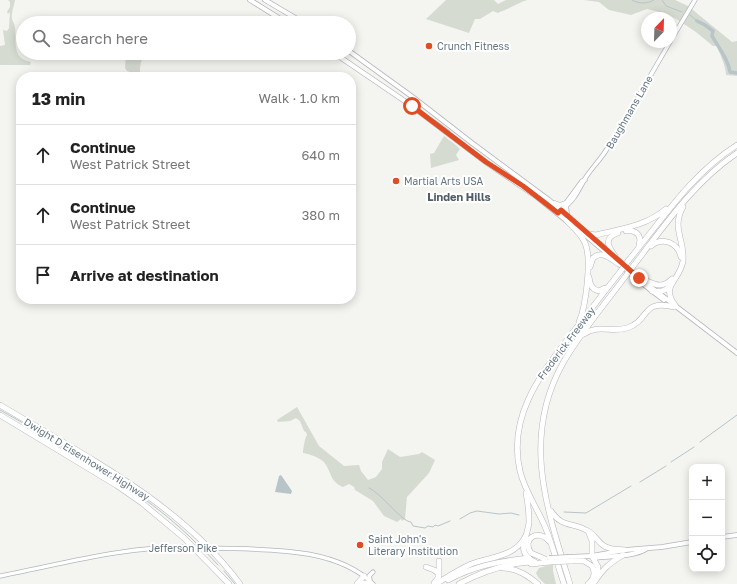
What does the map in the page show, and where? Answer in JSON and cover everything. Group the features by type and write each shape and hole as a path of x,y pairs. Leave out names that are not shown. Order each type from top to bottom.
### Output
{"highway":[{"name":"Frederick Freeway","path":"564,584 554,549 546,529 522,481 518,464 517,443 522,416 533,389 565,343 628,261 686,188 727,151 737,145"},
{"name":"Frederick Freeway","path":"570,584 548,507 542,476 540,450 544,414 558,373 580,337 674,213 696,188 737,153"},
{"path":"589,234 596,235 646,223 659,215 686,188"},
{"path":"652,291 664,291 679,272 683,256 677,229 678,216 696,188"},
{"path":"565,343 578,324 584,310 588,257 586,246 582,237 568,218"},
{"path":"615,256 608,246 609,239 613,234 627,230 635,231 640,237 639,246 636,252"},
{"path":"639,278 655,285 665,284 676,274 681,260 680,253 676,247 665,241 659,241 653,244 642,255"},
{"path":"610,284 601,291 596,291 592,288 589,278 592,260 596,255 601,254 619,264"},
{"path":"670,285 669,295 676,307"},
{"path":"580,337 596,329 617,330 630,327 639,321 648,309 655,305 676,307"},
{"name":"Dwight D Eisenhower Highway","path":"0,405 142,492 189,530 232,573 240,584"},
{"name":"Dwight D Eisenhower Highway","path":"0,415 142,503 180,534 229,584"},
{"path":"522,481 529,523 523,549 526,555 535,562"},
{"path":"548,507 560,522 587,531 605,547 624,553"},
{"path":"587,531 592,541 592,556 598,567 597,578"},
{"path":"548,560 532,555 529,551 528,544 531,538 537,535 544,536 554,549"},
{"path":"436,584 461,569 477,562 510,552 519,546 525,537"},
{"path":"594,584 597,578 610,563 624,553"},
{"path":"441,584 490,563 529,558"},
{"path":"486,571 548,560 569,559 584,561 592,566 594,577 588,584"},
{"path":"477,562 515,560"},
{"path":"432,584 439,576 439,561"},
{"path":"459,584 486,571 505,566 535,562"},
{"path":"213,567 226,584"},
{"path":"426,567 436,571 439,576"},
{"path":"503,568 523,572 538,584"},
{"path":"566,569 571,579 576,584"},
{"path":"232,573 243,584"},
{"path":"358,584 364,576"},
{"path":"358,584 369,584"}],"main road":[{"path":"250,0 276,16"},
{"path":"265,0 292,16"},
{"name":"Baughmans Lane","path":"677,30 695,0"},
{"name":"Baughmans Lane","path":"563,208 584,183 584,180 605,153 666,48"},
{"path":"356,56 553,203 563,208"},
{"path":"344,60 409,104 486,162 523,186 563,208 568,218 619,264 652,291 676,307"},
{"path":"553,203 558,204 563,208 567,213 568,218 589,234 639,278 737,353"},
{"path":"725,537 737,535"},
{"path":"569,559 592,556 594,558 641,552 647,549 689,542"},
{"name":"Jefferson Pike","path":"0,576 127,551 160,547 189,547 279,550 300,553 351,568 374,584"},
{"path":"529,558 548,560"},
{"path":"535,562 548,560"},
{"path":"373,572 369,577 374,584"},
{"name":"Jefferson Pike","path":"364,576 369,584"}],"shaded area":[{"path":"8,0 15,0 12,19 15,27 16,60 31,62 30,65 0,65 0,46 5,45 3,30 7,31 9,28 10,12 8,14 7,12 10,7 10,2"},
{"path":"446,0 494,0 498,4 506,0 527,0 498,13 493,11 480,19 475,19 469,33 426,19"},
{"path":"584,0 675,0 688,6 732,42 737,41 737,76 726,75 724,64 717,46 713,46 677,19 677,12 659,12 647,9 631,15 609,10 599,2"},
{"path":"126,60 142,60 140,72 130,72 125,68"},
{"path":"444,136 460,149 456,155 459,160 431,168 430,154 434,153"},
{"path":"297,407 319,446 344,466 359,465 361,471 368,480 376,477 382,469 382,462 388,449 400,457 419,454 422,452 435,460 429,473 407,497 405,519 402,521 401,519 397,522 384,516 373,501 355,490 354,487 349,484 343,487 336,483 322,460 312,455 303,453 307,435 300,421 296,418 290,421 278,422 277,420"},
{"path":"281,475 292,491 291,494 275,492 279,476"},
{"path":"553,564 556,584 545,584 536,573 539,568"}],"waterway":[{"path":"632,0 643,3 654,0"},
{"path":"662,0 666,6 682,12"},
{"path":"690,15 697,21"},
{"path":"697,21 713,31 712,36 725,58 730,72 737,73"},
{"path":"435,120 450,131"},
{"path":"0,410 30,427"},
{"path":"700,442 737,415"},
{"path":"36,432 122,483 162,513 199,546"},
{"path":"671,462 694,447"},
{"path":"640,482 666,466"},
{"path":"564,512 586,513 631,486"},
{"path":"369,488 379,495 402,517 411,522 413,526 425,528 428,526 433,527 435,525 438,526 450,521"},
{"path":"460,519 477,511 499,514 511,513 519,515"},
{"path":"203,549 218,565"},
{"path":"224,571 235,584"}],"place":[{"name":"Crunch Fitness","path":"429,46"},
{"name":"Martial Arts USA","path":"396,181"},
{"name":"Saint John's Literary Institution","path":"360,545"}],"district":[{"name":"Linden Hills","path":"459,197"}],"route":[{"path":"412,106 498,171 523,186 558,213 561,210 639,278"}]}
